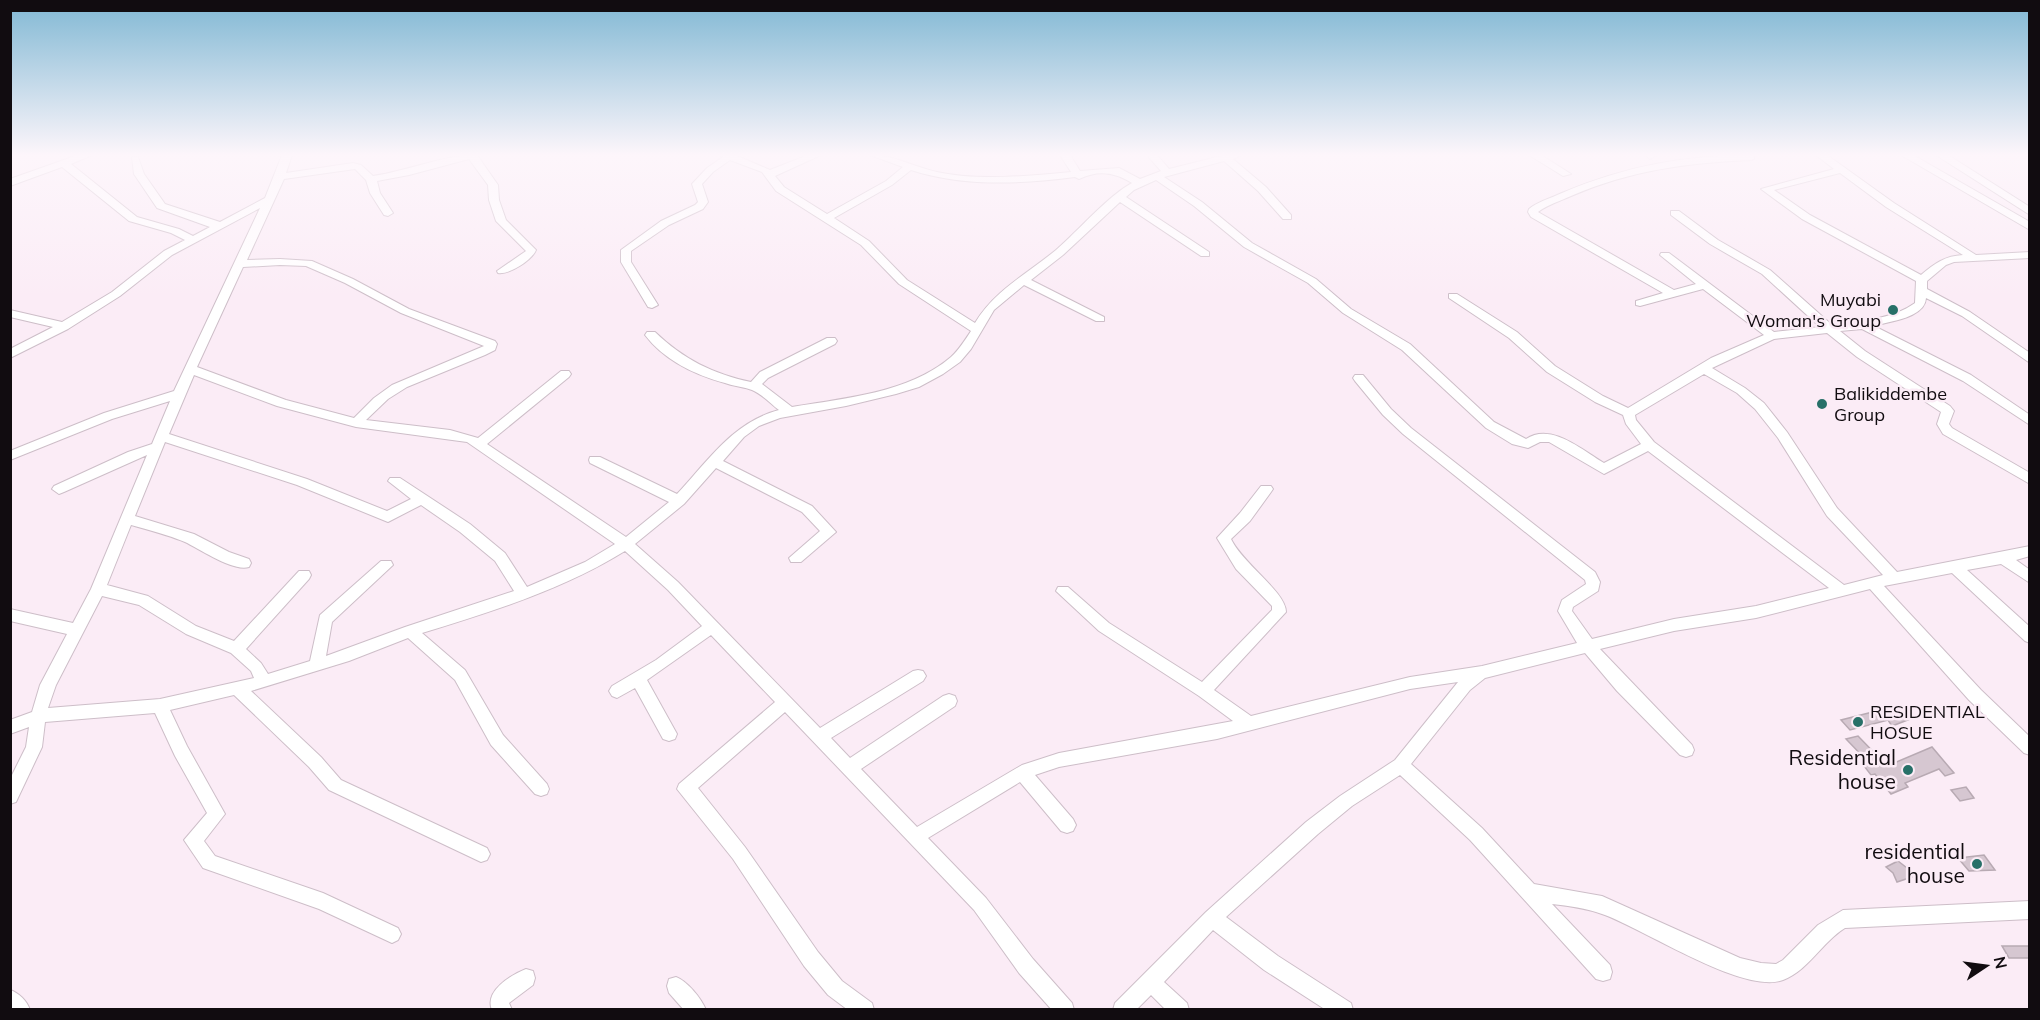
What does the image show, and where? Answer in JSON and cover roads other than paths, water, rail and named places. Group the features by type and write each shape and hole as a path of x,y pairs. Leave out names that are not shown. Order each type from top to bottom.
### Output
{"street":[{"path":"112,203 133,219 175,231 193,240"},
{"path":"159,203 161,206 212,224 224,225"},
{"path":"10,354 64,326 116,294 168,253 263,203"},
{"path":"10,796 34,747 38,716 48,685 98,589 179,394 267,203"},
{"path":"381,203 388,213"},
{"path":"495,203 501,221 531,250 530,253 502,271"},
{"path":"652,305 626,262 626,250 665,223 699,207 703,203"},
{"path":"799,203 865,243 903,282 976,329"},
{"path":"827,218 854,203"},
{"path":"10,727 38,716 160,706 264,682 317,666 410,631 524,594 590,566 626,544 679,501 713,461 740,434 755,423 790,412 846,402 915,384 956,359 967,346 990,308 1059,253 1115,203"},
{"path":"1127,203 1205,254"},
{"path":"1196,203 1248,245 1312,281 1347,311 1406,347 1490,425 1504,434 1528,444 1538,437 1552,438 1604,469 1618,464 1649,445"},
{"path":"1274,203 1287,217"},
{"path":"1549,203 1534,209 1535,215 1671,293"},
{"path":"1785,203 1922,286 2030,358"},
{"path":"1887,203 1972,256"},
{"path":"1988,203 2030,227"},
{"path":"2015,203 2030,212"},
{"path":"1675,213 1714,242 1766,272 1829,329 1868,358 1946,409 1948,411 1943,424 1947,431 2030,479"},
{"path":"1665,255 1773,336"},
{"path":"1629,413 1715,361 1773,336 1864,325 1911,310 1920,304 1922,286 1942,262 1972,256 2030,255"},
{"path":"240,264 308,263 349,281 405,311 491,344 491,347 475,355 401,385 374,405 356,423"},
{"path":"1023,280 1100,319"},
{"path":"1640,303 1705,285"},
{"path":"1453,296 1513,335 1531,354 1551,369 1599,399 1629,413"},
{"path":"10,313 64,326"},
{"path":"1864,325 1967,378 2030,421"},
{"path":"651,335 662,346 704,374 757,387 790,412"},
{"path":"757,387 756,383 764,375 831,341"},
{"path":"1703,368 1736,387 1758,405 1792,448 1810,481 1834,514 1894,578"},
{"path":"191,369 267,398 356,423 400,431 459,435 479,444 626,544 680,593 980,904 1026,966 1065,1010"},
{"path":"479,444 565,374"},
{"path":"1359,378 1407,431 1590,576 1593,587 1567,604 1565,611 1586,646 1686,750"},
{"path":"10,456 108,416 179,394"},
{"path":"1629,413 1630,421 1649,445 1844,592"},
{"path":"59,489 159,441 302,482 388,517 422,500"},
{"path":"595,460 679,501"},
{"path":"713,461 807,509 829,532 796,558"},
{"path":"395,481 465,528 500,557 524,594"},
{"path":"1204,691 1279,612 1279,604 1243,566 1224,538 1245,517 1266,489"},
{"path":"129,519 189,538 224,556 244,563"},
{"path":"915,837 1022,772 1059,760 1217,732 1410,683 1482,672 1674,625 1756,612 1894,578 2030,551"},
{"path":"2003,558 2030,578"},
{"path":"317,666 325,619 386,565"},
{"path":"1955,567 2030,637"},
{"path":"236,650 304,575"},
{"path":"1874,584 1982,702 2030,748"},
{"path":"98,589 143,600 191,630 236,650 256,667 264,682"},
{"path":"1063,591 1113,633 1204,691 1248,723"},
{"path":"10,615 76,630"},
{"path":"617,691 712,627"},
{"path":"410,631 460,675 497,740 541,789"},
{"path":"1122,1010 1212,918 1312,828 1346,801 1401,765 1465,685 1482,672"},
{"path":"819,737 918,676"},
{"path":"638,678 669,734"},
{"path":"237,688 336,785 481,854"},
{"path":"849,768 949,701"},
{"path":"784,703 684,789 692,792 739,853 811,959 836,988 865,1010"},
{"path":"160,706 181,751 217,814 193,840 209,862 323,902 392,934"},
{"path":"1401,765 1476,834 1604,972"},
{"path":"1022,772 1068,825"},
{"path":"1529,892 1601,905 1673,939 1756,972 1776,973 1792,966 1804,950 1827,928 1843,919 2030,909"},
{"path":"1212,918 1271,963 1344,1010"},
{"path":"503,1010 499,1004 500,998 526,978"},
{"path":"1151,982 1180,1010"},
{"path":"676,986 697,1010"},
{"path":"10,999 21,1010"}],"place":[{"name":"Muyabi Woman's Group","path":"1893,310"},
{"name":"Balikiddembe Group","path":"1822,404"},
{"name":"RESIDENTIAL HOSUE","path":"1858,722"},
{"name":"Residential house","path":"1908,770"},
{"name":"residential house","path":"1977,864"}]}
